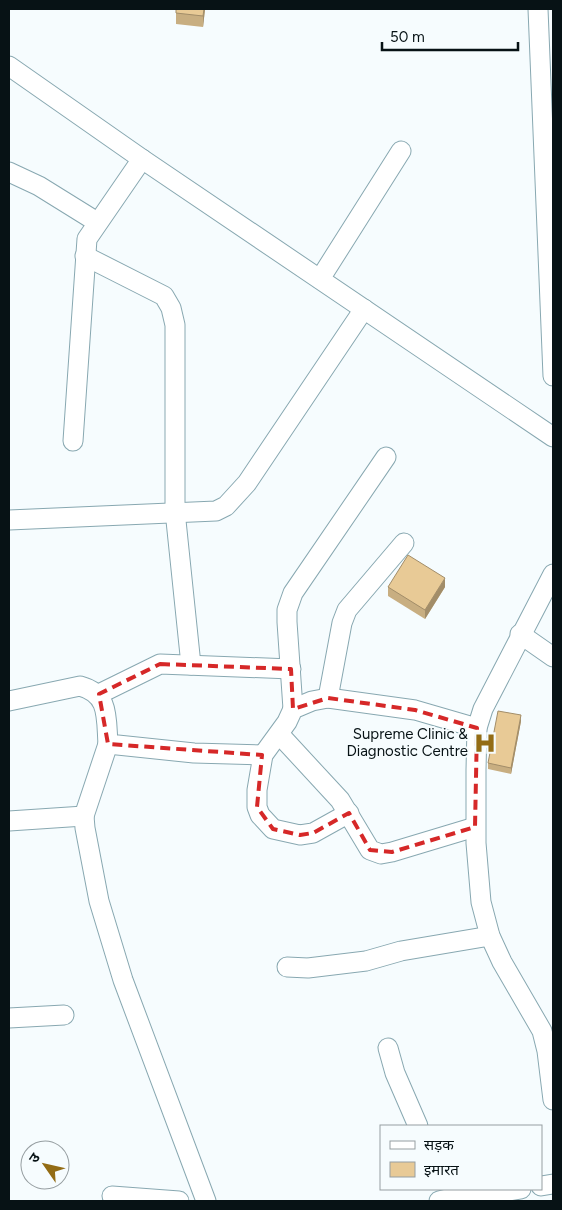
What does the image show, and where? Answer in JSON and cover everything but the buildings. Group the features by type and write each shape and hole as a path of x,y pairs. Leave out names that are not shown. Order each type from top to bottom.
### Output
{"street":[{"path":"538,9 547,86 553,376"},
{"path":"9,66 142,159 553,437"},
{"path":"320,279 401,151"},
{"path":"73,441 87,239 142,159"},
{"path":"9,172 39,186 97,222"},
{"path":"85,256 164,296 171,308 175,325 175,511 191,665"},
{"path":"9,520 175,511 216,511 226,506 236,497 364,309"},
{"path":"294,709 287,610 293,593 386,457"},
{"path":"328,698 342,623 347,610 404,543"},
{"path":"553,574 485,702 478,728 476,827 481,902 490,936 502,962 542,1031 547,1052 553,1100"},
{"path":"520,634 553,657"},
{"path":"99,694 160,664 291,669"},
{"path":"9,701 80,686 91,689 99,694 103,704 108,744 84,816 99,901 123,980 206,1201"},
{"path":"349,813 312,833 300,835 273,829 266,823 258,808 258,781 263,755 279,734 294,709 312,701 328,698 415,710 478,728"},
{"path":"279,734 330,788 349,813 370,850 381,854 476,827"},
{"path":"108,744 194,753 263,755"},
{"path":"9,821 84,816"},
{"path":"287,966 308,968 366,961 410,949 490,936"},
{"path":"9,1018 64,1015"},
{"path":"388,1048 395,1073 418,1125"},
{"path":"443,1196 515,1190"},
{"path":"112,1196 179,1201"}],"highlighted area":[{"path":"160,664 291,669 293,709 328,698 415,710 477,728 475,827 392,852 370,850 349,813 313,833 300,835 273,829 257,807 262,755 108,744 99,694"}],"place":[{"name":"Supreme Clinic & Diagnostic Centre","path":"485,743"}]}
